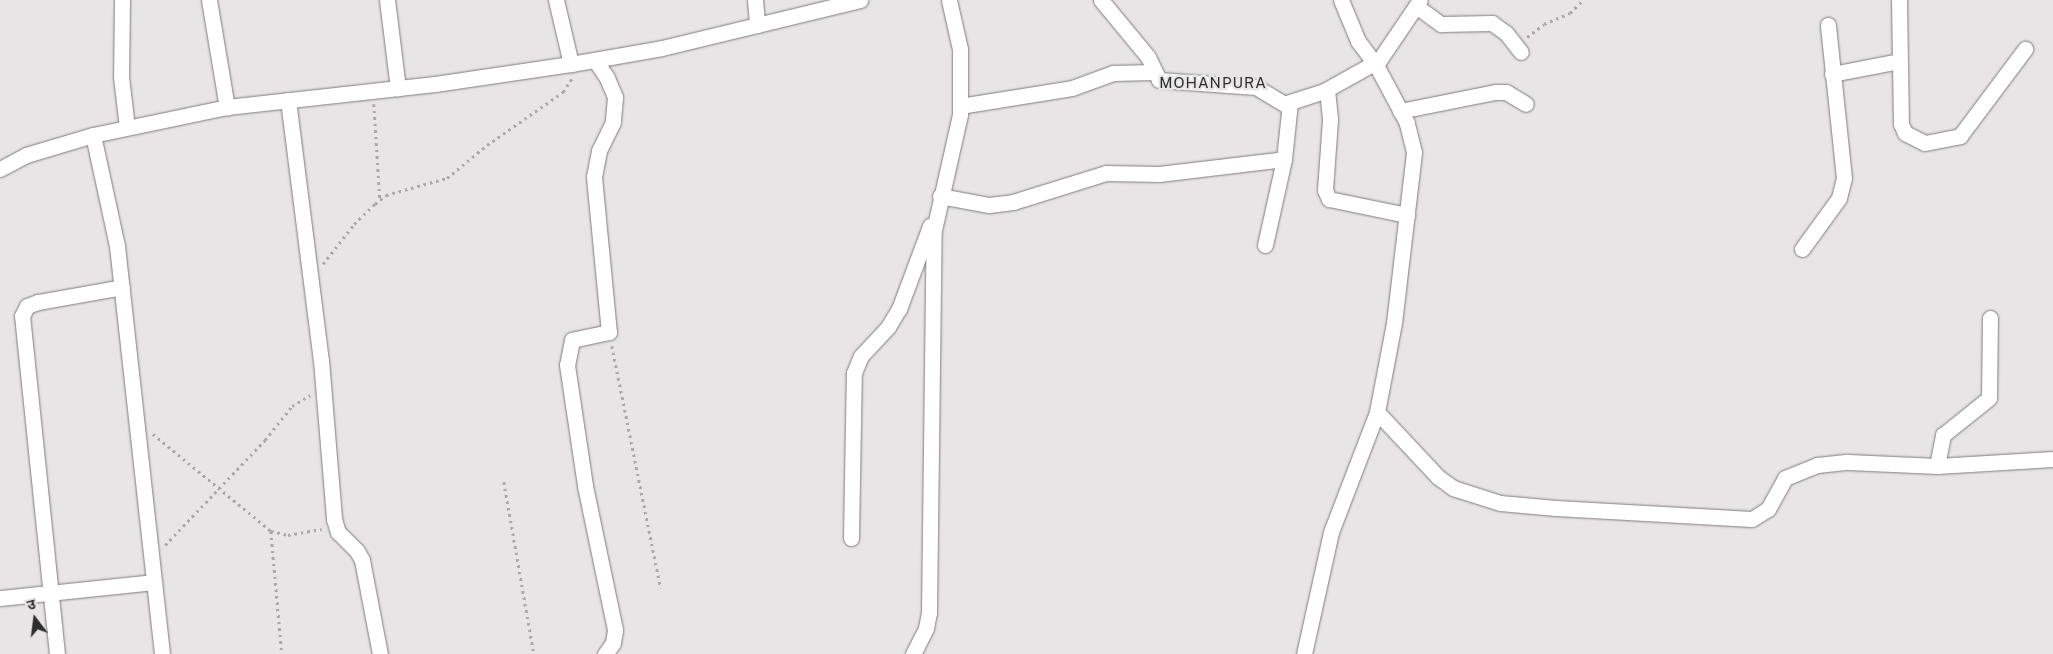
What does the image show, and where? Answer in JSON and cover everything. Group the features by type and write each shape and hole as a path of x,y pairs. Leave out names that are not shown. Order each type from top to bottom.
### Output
{"street":[{"path":"122,0 121,78 127,127"},
{"path":"209,0 228,106"},
{"path":"386,0 398,88"},
{"path":"556,0 571,64"},
{"path":"756,0 757,26"},
{"path":"0,169 26,155 93,136 228,106 398,88 595,60 757,26 860,0"},
{"path":"850,538 854,373 861,356 888,327 898,309 938,203 955,144 960,106 960,48 949,0"},
{"path":"1101,0 1148,57 1159,80 1256,87 1276,101 1290,103 1327,90 1375,64 1418,3 1441,24 1492,23 1506,33 1521,52"},
{"path":"1304,654 1331,532 1377,412 1394,323 1414,152 1400,111 1375,64 1358,41 1341,0"},
{"path":"1899,0 1900,124 1905,133 1925,144 1936,144 1960,136 2025,49"},
{"path":"1802,248 1839,198 1844,178 1828,25"},
{"path":"595,60 608,78 615,97 613,122 599,151 594,177 609,332 572,340 566,365 585,486 615,630 610,650"},
{"path":"1832,74 1899,61"},
{"path":"960,106 1072,88 1113,74 1154,72"},
{"path":"1327,90 1330,120 1325,190 1329,200 1407,215"},
{"path":"1400,111 1495,92 1506,92 1526,104"},
{"path":"288,100 323,388 336,526 362,560 380,654"},
{"path":"1265,245 1284,160 1290,103"},
{"path":"93,136 113,216 162,654"},
{"path":"938,203 988,206 1013,202 1106,173 1158,174 1284,160"},
{"path":"913,654 926,628 929,613 938,203"},
{"path":"57,654 22,316 27,306 38,302 122,287"},
{"path":"1937,466 1940,444 1947,429 1989,398 1990,318"},
{"path":"1377,412 1438,476 1453,488 1469,496 1521,506 1752,519 1768,509 1785,478 1793,472 1817,465 1848,462 1937,466 2053,459"},
{"path":"0,598 154,582"}],"path":[{"path":"1521,52 1529,33 1561,18 1582,0"},
{"path":"311,282 354,224 380,200 447,178 488,145 563,92 572,79 571,64"},
{"path":"374,90 380,200"},
{"path":"609,332 661,588"},
{"path":"151,559 217,490 292,406 323,388"},
{"path":"136,420 217,490 271,532 303,534 336,526"},
{"path":"504,482 534,654"},
{"path":"271,532 282,654"}],"district":[{"name":"MOHANPURA","path":"1213,83"}]}
